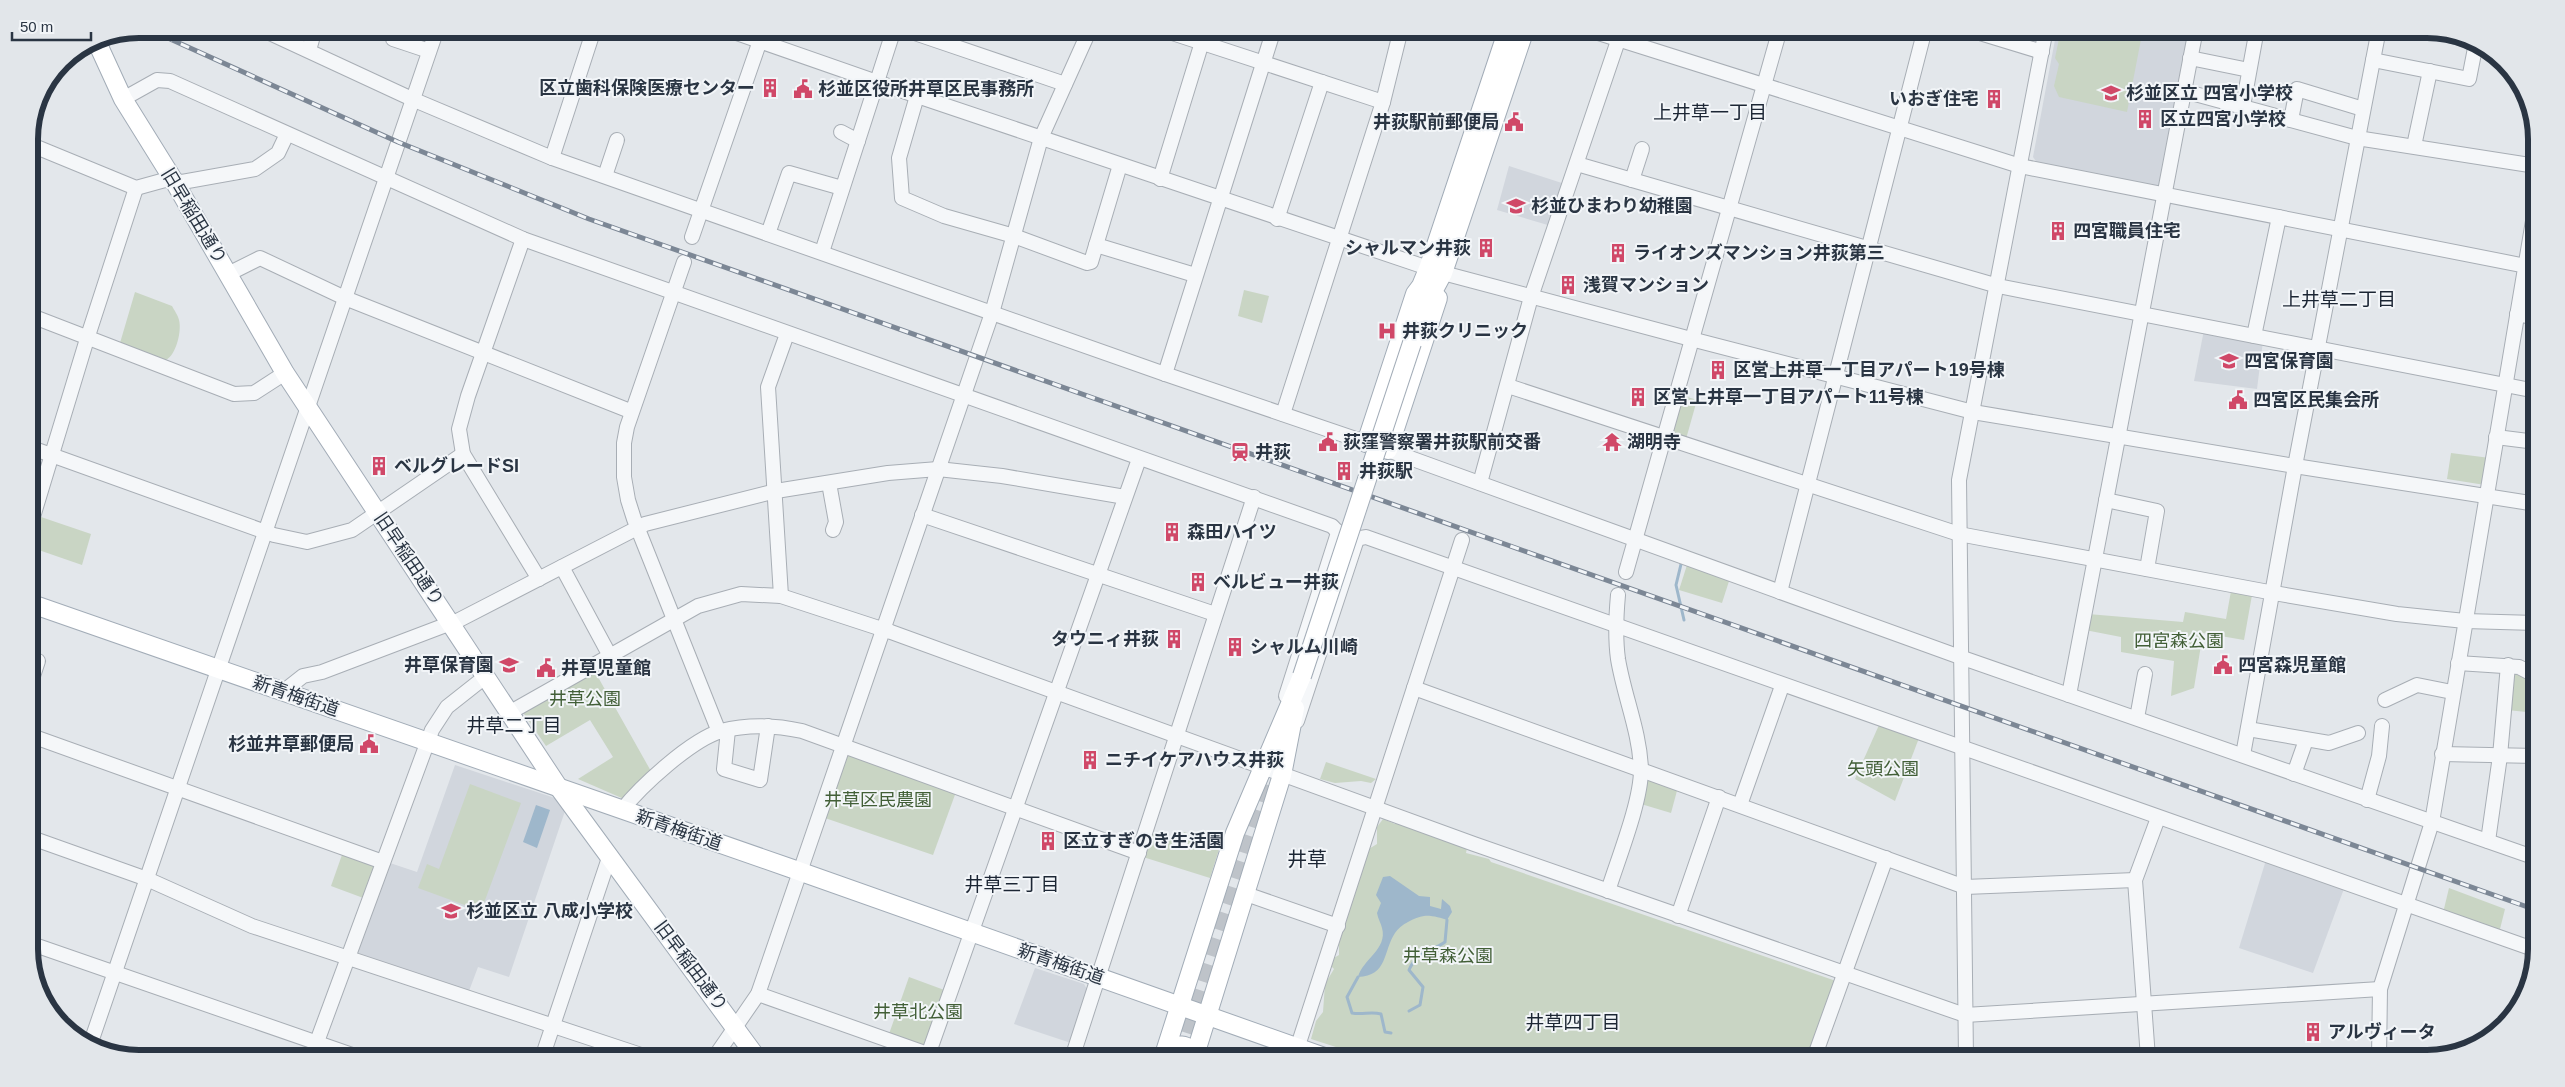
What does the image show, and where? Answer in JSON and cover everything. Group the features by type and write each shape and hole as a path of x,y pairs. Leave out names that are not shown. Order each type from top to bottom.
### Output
{"main road":[{"path":"1166,1050 1220,876 1246,804 1302,676 1513,38"},
{"name":"旧早稲田通り","path":"95,47 123,99 174,181 285,373 452,623 485,677 559,788 610,855 690,968 736,1026 752,1050"},
{"path":"1366,443 1415,294 1435,271"},
{"path":"1388,450 1440,294 1435,271"},
{"name":"新青梅街道","path":"38,607 284,691 1179,1005 1289,1050"},
{"path":"1196,1050 1282,775 1302,676"},
{"path":"1246,804 1262,801 1271,812"},
{"path":"1168,1050 1171,1046 1183,1045 1190,1050"}],"street":[{"path":"281,38 412,99 552,158 1165,374 1388,450 1960,657 2528,855"},
{"path":"308,50 312,38"},
{"path":"92,1038 434,38"},
{"path":"552,158 591,38"},
{"path":"692,237 761,38"},
{"path":"769,38 876,82 1337,239 1435,271 1691,340 1973,412 2527,502"},
{"path":"822,252 891,38"},
{"path":"930,38 1065,84"},
{"path":"720,1050 758,994 965,395 992,313 1041,138 1086,38"},
{"path":"1189,38 1382,102"},
{"path":"1165,374 1271,38"},
{"path":"1283,414 1382,102 1399,38"},
{"path":"1480,483 1531,297 1619,38"},
{"path":"1631,38 1764,85 2020,166 2164,196 2341,228 2527,266"},
{"path":"1626,572 1777,38"},
{"path":"1780,592 1924,38"},
{"path":"1996,38 2042,52"},
{"path":"1966,1050 1959,480 2044,38"},
{"path":"2069,695 2194,38"},
{"path":"2243,106 2255,38"},
{"path":"2243,755 2274,593 2295,466 2377,38"},
{"path":"393,39 429,52"},
{"path":"1160,179 1202,42"},
{"path":"2373,60 2469,79 2474,49"},
{"path":"2190,58 2250,70"},
{"path":"2414,146 2430,71"},
{"path":"123,99 157,80 170,81 385,179 523,239 672,291 787,334 965,395 1139,459 1254,497 1332,526 1338,532 1357,539 1366,537 1614,627 1962,747 2158,818 2528,947"},
{"path":"1277,219 1322,82"},
{"path":"2291,120 2297,89 2363,109"},
{"path":"2184,91 2357,138 2527,165"},
{"path":"917,96 899,158 902,198 944,216 1014,236 1087,263 1091,262 1120,165"},
{"path":"841,132 858,141"},
{"path":"38,148 136,188 165,180 182,182 255,170 278,153 287,134"},
{"path":"605,176 617,140"},
{"path":"1632,180 1642,149"},
{"path":"1577,164 1998,286 2527,389"},
{"path":"768,234 789,173 842,188"},
{"path":"38,501 87,339 136,188"},
{"path":"2254,336 2279,217"},
{"path":"523,239 460,422 459,436 464,454 539,579"},
{"path":"1096,245 1195,275"},
{"path":"228,274 260,258 345,298 630,411"},
{"path":"684,262 630,411 624,443 624,468 628,500 674,620 723,731 724,769 760,780 768,726"},
{"path":"2379,1050 2380,989 2432,822 2452,692 2517,314 2527,280"},
{"path":"2517,314 2527,316"},
{"path":"38,319 234,394 254,393 285,373"},
{"path":"781,596 776,491 768,387 787,334"},
{"path":"1508,386 1959,534 2397,614 2465,621 2528,623"},
{"path":"2496,438 2527,441"},
{"path":"38,450 264,531 296,540 314,541 352,530 464,454"},
{"path":"934,1050 972,933 1100,575 1139,459"},
{"path":"284,691 303,676 322,672 452,623 638,528 776,491 888,473 938,469 1002,476 1125,497"},
{"path":"829,483 836,522 833,530"},
{"path":"1075,1050 1254,497"},
{"path":"2106,500 2157,511 2146,569"},
{"path":"922,515 1216,614"},
{"path":"1268,751 1338,532"},
{"path":"1285,757 1357,539"},
{"path":"1297,1050 1462,540"},
{"path":"562,567 610,656"},
{"path":"509,713 698,606 721,598 751,593 781,596 883,630 1261,768 1678,916 1965,1015 2380,989"},
{"path":"1608,891 1636,802 1641,770 1636,732 1618,660 1614,627 1618,595"},
{"path":"2458,663 2508,665 2519,667 2528,672"},
{"path":"2488,841 2500,756 2508,665"},
{"path":"2137,718 2144,674"},
{"path":"314,1050 427,741 437,719 446,707 485,677"},
{"path":"2385,700 2418,685 2452,692"},
{"path":"1740,805 1782,686"},
{"path":"1414,688 1965,887 2135,880"},
{"path":"622,810 631,799 680,754 723,731 768,726 802,731 1139,852"},
{"path":"2367,800 2379,756 2382,726"},
{"path":"2248,729 2329,743 2358,733"},
{"path":"38,738 383,862"},
{"path":"2294,774 2306,740"},
{"path":"2442,754 2528,756"},
{"path":"1678,916 1719,797"},
{"path":"2147,1050 2135,880 2158,818"},
{"path":"38,840 147,879 252,926 626,1050"},
{"path":"545,1050 610,855"},
{"path":"1817,1050 1886,858"},
{"path":"1246,894 1338,926"},
{"path":"38,946 338,1050"},
{"path":"758,994 913,1050"}],"shaded area":[{"name":"杉並区立 四宮小学校","path":"2055,38 2187,38 2158,189 2038,164 2033,157"},
{"path":"1509,166 1565,184 1551,226 1497,210"},
{"name":"四宮保育園","path":"2204,330 2263,341 2257,389 2194,381"},
{"name":"杉並区立 八成小学校","path":"455,765 558,799 565,811 509,977 478,967 469,991 358,955 356,950 390,863 417,872"},
{"path":"2266,860 2345,886 2313,973 2239,948"},
{"path":"1035,968 1084,984 1088,991 1071,1043 1014,1024"}],"green space":[{"path":"2059,38 2141,38 2127,112 2059,97 2054,86 2059,64 2055,58"},
{"path":"1244,290 1269,296 1262,323 1238,316"},
{"path":"135,292 172,306 178,316 180,330 177,342 173,353 166,360 120,343"},
{"path":"1681,395 1697,400 1686,439 1674,436 1672,428"},
{"path":"2451,453 2490,458 2485,485 2447,479"},
{"path":"41,517 91,534 82,565 38,550 38,525"},
{"path":"1687,565 1730,578 1722,603 1679,590"},
{"name":"四宮森公園","path":"2231,591 2252,595 2244,640 2203,633 2194,688 2171,696 2174,661 2121,652 2121,637 2085,630 2088,614 2183,622 2185,612 2226,619"},
{"name":"井草公園","path":"594,670 652,773 624,799 578,779 613,757 590,720 546,746 522,711"},
{"path":"2511,673 2528,677 2528,712 2507,710"},
{"name":"矢頭公園","path":"1879,725 1919,738 1895,801 1855,779"},
{"name":"井草区民農園","path":"851,753 956,792 933,855 825,818 846,755"},
{"path":"1326,762 1376,779 1371,783 1361,781 1335,783 1320,779"},
{"path":"1650,777 1678,787 1671,813 1641,804 1646,782"},
{"path":"470,784 521,803 481,911 418,888 427,864 439,869"},
{"name":"井草森公園","path":"1383,819 1395,824 1399,819 1467,848 1466,853 1489,859 1491,862 1836,981 1809,1050 1345,1050 1311,1039 1316,1021 1323,1012 1325,984 1334,969 1330,965 1332,959 1339,955 1339,944 1367,850 1377,844 1377,827"},
{"path":"1184,832 1221,843 1210,878 1143,857 1150,833 1181,843"},
{"path":"343,852 378,865 366,899 331,886"},
{"path":"2449,888 2505,909 2499,933 2443,913"},
{"name":"井草北公園","path":"909,977 947,991 928,1044 924,1046 889,1034"}],"water":[{"path":"536,805 550,810 537,848 523,842"},
{"path":"1390,876 1419,896 1430,897 1430,906 1441,909 1442,899 1450,906 1452,912 1447,920 1433,916 1424,916 1404,924 1397,930 1391,940 1380,967 1368,976 1358,977 1360,971 1381,942 1383,935 1377,913 1381,903 1376,895 1383,877"}],"waterway":[{"path":"1682,560 1676,585 1684,620"},
{"path":"1409,1011 1420,1005 1423,987 1409,970 1420,955 1445,942 1447,920"},
{"path":"1358,977 1347,997 1352,1013 1381,1014 1385,1032 1391,1033"}],"tunnel":[{"path":"1179,1050 1269,771"}],"railway":[{"path":"168,38 398,142 589,219 2528,907"}],"place":[{"name":"区立歯科保険医療センター","path":"770,88"},
{"name":"杉並区役所井草区民事務所","path":"803,89"},
{"name":"杉並区立 四宮小学校","path":"2111,93"},
{"name":"いおぎ住宅","path":"1994,99"},
{"name":"区立四宮小学校","path":"2145,119"},
{"name":"井荻駅前郵便局","path":"1514,122"},
{"name":"杉並ひまわり幼稚園","path":"1516,206"},
{"name":"四宮職員住宅","path":"2058,231"},
{"name":"シャルマン井荻","path":"1486,248"},
{"name":"ライオンズマンション井荻第三","path":"1618,253"},
{"name":"浅賀マンション","path":"1568,285"},
{"name":"井荻クリニック","path":"1387,331"},
{"name":"四宮保育園","path":"2229,361"},
{"name":"区営上井草一丁目アパート19号棟","path":"1718,370"},
{"name":"区営上井草一丁目アパート11号棟","path":"1638,397"},
{"name":"四宮区民集会所","path":"2238,400"},
{"name":"荻窪警察署井荻駅前交番","path":"1328,442"},
{"name":"湖明寺","path":"1612,442"},
{"name":"井荻","path":"1240,452"},
{"name":"ベルグレードSI","path":"379,466"},
{"name":"井荻駅","path":"1344,471"},
{"name":"森田ハイツ","path":"1172,532"},
{"name":"ベルビュー井荻","path":"1198,582"},
{"name":"タウニィ井荻","path":"1174,639"},
{"name":"シャルム川崎","path":"1235,647"},
{"name":"井草保育園","path":"509,665"},
{"name":"四宮森児童館","path":"2223,665"},
{"name":"井草児童館","path":"546,668"},
{"name":"杉並井草郵便局","path":"369,744"},
{"name":"ニチイケアハウス井荻","path":"1090,760"},
{"name":"区立すぎのき生活園","path":"1048,841"},
{"name":"杉並区立 八成小学校","path":"451,911"},
{"name":"アルヴィータ","path":"2313,1032"}],"district":[{"name":"上井草一丁目","path":"1710,112"},
{"name":"上井草二丁目","path":"2339,299"},
{"name":"井草二丁目","path":"514,725"},
{"name":"井草","path":"1307,859"},
{"name":"井草三丁目","path":"1012,884"},
{"name":"井草四丁目","path":"1573,1022"}]}
